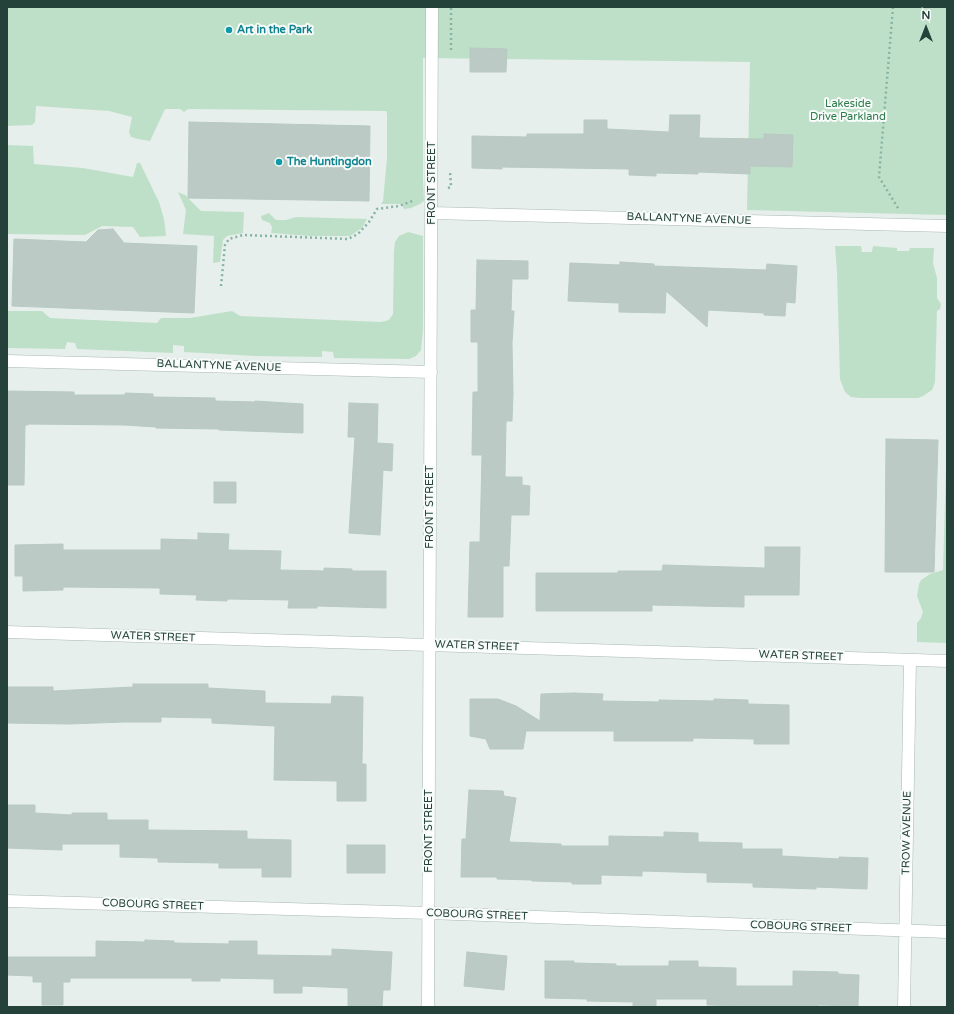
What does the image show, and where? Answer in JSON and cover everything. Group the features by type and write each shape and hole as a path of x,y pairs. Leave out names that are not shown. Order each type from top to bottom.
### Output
{"street":[{"name":"FRONT STREET","path":"428,1007 432,7"},
{"name":"BALLANTYNE AVENUE","path":"432,212 947,226"},
{"name":"BALLANTYNE AVENUE","path":"7,360 431,372"},
{"name":"WATER STREET","path":"7,632 947,661"},
{"name":"TROW AVENUE","path":"904,1007 910,660"},
{"name":"COBOURG STREET","path":"7,901 429,913 947,932"}],"path":[{"path":"450,51 451,7"},
{"path":"893,7 879,177 908,225"},
{"path":"221,286 224,245 229,239 243,235 348,239 358,234 369,222 377,209 399,206 451,187 449,164"}],"green space":[{"name":"Lakeside Drive Parkland","path":"7,7 947,7 947,215 747,210 750,62 423,58 424,201 411,208 404,209 402,204 381,204 383,201 387,158 386,111 188,109 184,112 180,109 165,109 150,141 131,137 129,132 132,117 109,111 36,106 35,122 32,125 7,126"},
{"path":"7,145 33,146 34,164 83,168 133,177 137,163 140,163 159,202 164,219 166,236 140,237 133,227 102,226 85,235 7,234"},
{"path":"178,192 185,195 201,211 244,212 243,233 227,236 223,240 220,262 213,263 214,236 183,234 186,210"},
{"path":"269,213 276,220 286,220 296,217 367,219 362,228 350,236 310,236 271,233 272,227 270,223 262,220 261,216"},
{"path":"408,232 423,236 423,329 421,350 416,356 409,359 334,358 333,352 322,351 322,357 256,356 184,352 184,346 173,345 173,353 77,349 75,343 67,342 65,349 7,348 7,287 8,311 42,311 50,318 157,323 161,318 190,318 232,311 240,316 381,322 389,320 393,314 395,242 399,236"},
{"path":"835,246 861,246 862,252 872,252 873,246 897,248 897,251 909,251 910,248 934,248 933,263 937,278 937,298 941,304 940,309 937,311 935,382 932,390 923,396 918,398 860,398 851,397 845,392 840,379"},
{"path":"947,431 947,643 917,642 917,623 923,612 917,596 919,584 921,580 930,574 943,570"}],"building":[{"path":"470,48 507,49 506,72 470,72"},
{"path":"670,115 700,115 699,138 764,139 764,134 793,135 792,167 750,166 750,174 698,172 698,174 656,173 656,176 629,175 629,169 472,168 472,136 527,137 527,134 584,134 584,120 607,120 607,129 669,132"},
{"name":"The Huntingdon","path":"189,122 370,126 369,201 188,198"},
{"path":"113,229 124,243 197,246 194,313 12,306 14,239 86,242 98,230"},
{"path":"477,260 528,261 528,279 512,279 511,311 514,311 512,343 513,394 512,421 506,421 505,477 522,477 522,485 530,486 529,515 511,515 509,566 503,566 503,617 468,617 470,542 480,542 482,455 472,455 473,392 478,392 478,342 471,342 471,310 476,310"},
{"path":"620,262 654,264 654,266 766,270 767,264 797,266 795,303 786,302 785,316 764,315 764,313 708,310 707,327 666,291 665,313 619,312 619,303 568,301 570,263 620,265"},
{"path":"7,391 74,392 74,395 125,395 125,393 153,394 153,397 215,398 215,401 255,401 303,404 303,433 156,428 124,425 28,424 25,425 24,485 7,485"},
{"path":"349,403 378,404 377,443 393,444 392,471 383,470 380,535 349,533 355,437 348,437"},
{"path":"886,439 938,440 934,572 885,572"},
{"path":"214,482 236,482 236,503 214,503"},
{"path":"198,533 229,534 228,550 281,551 280,570 324,571 324,568 352,569 352,571 386,571 386,608 317,606 317,608 288,608 289,600 196,600 197,595 160,594 160,588 63,587 63,590 23,591 23,576 15,576 15,545 63,544 63,550 161,550 161,539 198,540"},
{"path":"765,547 800,547 799,595 744,595 744,607 652,605 652,611 536,611 536,573 618,573 618,571 662,571 663,565 765,568"},
{"path":"133,684 208,684 208,688 265,691 265,703 331,704 332,696 363,697 362,764 366,764 366,801 337,801 337,781 274,780 275,726 212,723 212,718 161,717 161,722 69,724 7,723 7,687 53,687 53,691 133,687"},
{"path":"541,694 603,694 602,701 659,702 659,700 714,701 714,699 748,700 748,704 789,705 789,744 754,744 754,739 693,738 693,741 614,741 614,731 526,731 523,749 490,749 486,739 470,736 470,699 498,699 516,706 540,721"},
{"path":"469,790 503,791 504,796 516,798 509,842 561,844 561,846 609,846 609,836 664,837 664,832 698,833 698,842 742,843 742,849 782,849 782,856 839,859 839,857 868,858 867,889 753,887 753,883 707,882 707,873 642,871 642,876 601,875 601,884 572,884 572,882 497,879 497,877 461,877 462,839 466,839"},
{"path":"7,805 35,805 35,813 72,815 72,813 107,813 107,820 148,820 148,830 247,831 247,839 291,840 291,877 262,877 262,868 219,868 219,863 158,862 158,858 120,857 120,844 62,844 62,850 7,848"},
{"path":"347,845 385,845 385,873 347,873"},
{"path":"145,940 174,941 174,943 229,944 229,941 257,941 257,955 332,956 332,949 392,952 390,990 383,990 382,1007 348,1007 348,988 302,986 302,993 274,993 274,979 220,978 220,981 192,981 192,978 70,978 70,982 63,982 63,1005 42,1005 42,982 33,982 33,976 7,975 7,957 96,957 96,941 145,942"},
{"path":"467,952 507,956 504,990 464,986"},
{"path":"545,961 574,961 574,963 616,964 616,966 669,966 669,961 698,961 698,967 736,968 736,986 793,986 793,971 838,972 838,974 859,975 858,1006 818,1005 818,1007 750,1007 707,1005 707,999 656,999 656,1007 633,1007 633,1002 545,998"}],"place":[{"name":"Art in the Park","path":"229,30"},
{"name":"The Huntingdon","path":"279,162"}]}
